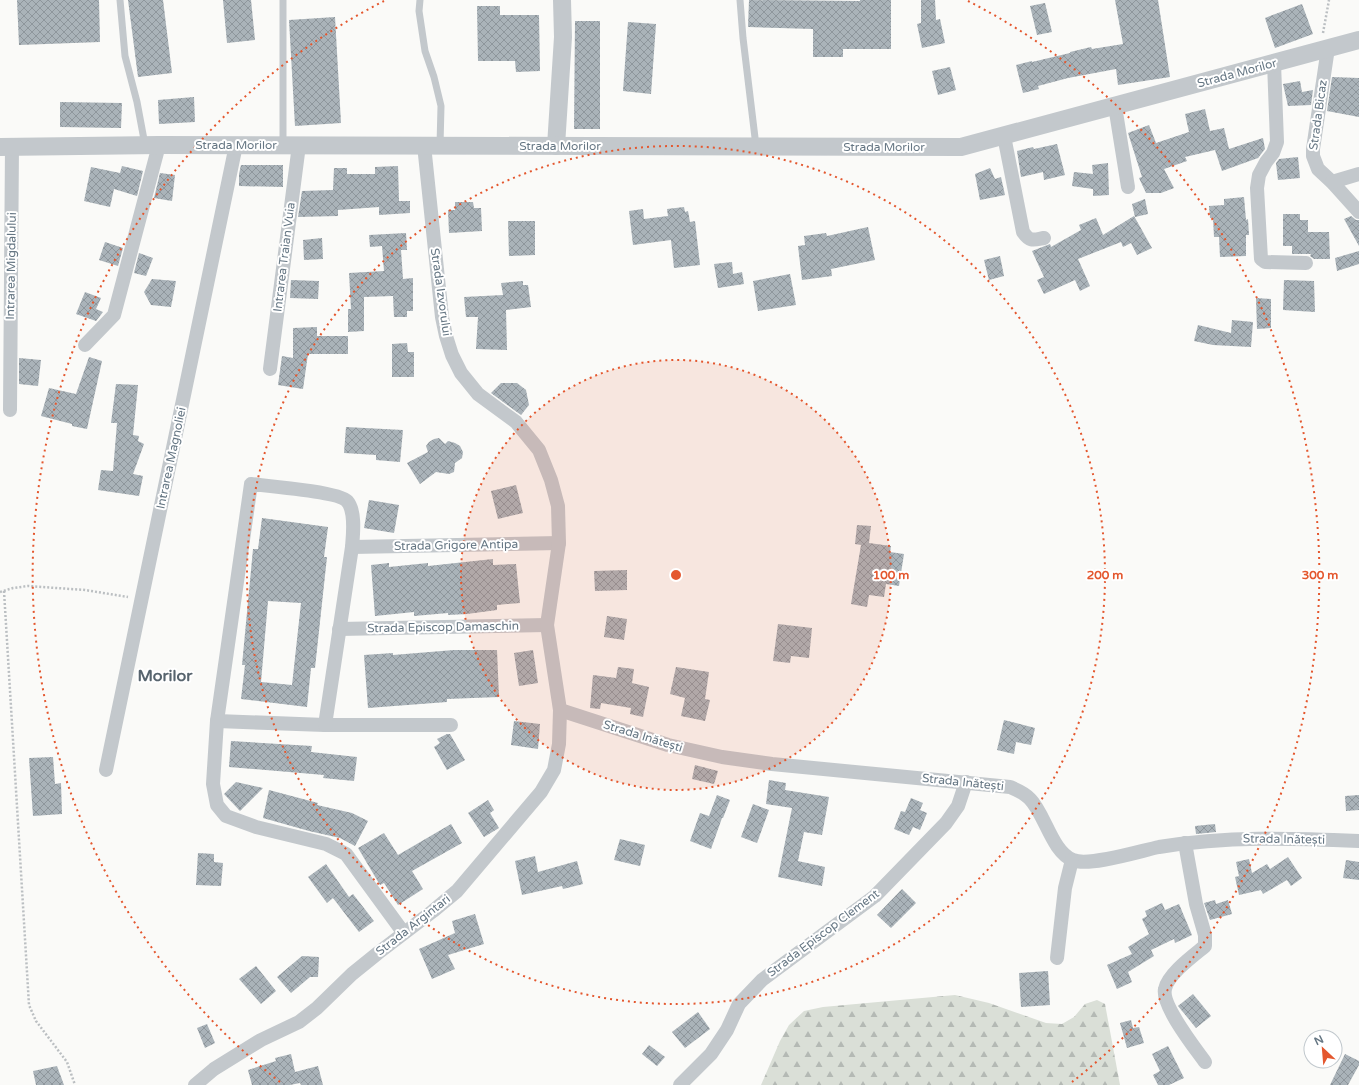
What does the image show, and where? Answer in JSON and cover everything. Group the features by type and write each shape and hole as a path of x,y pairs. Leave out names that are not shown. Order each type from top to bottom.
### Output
{"street":[{"path":"556,146 563,37 562,0"},
{"name":"Strada Morilor","path":"6,146 432,145 961,147 1359,40"},
{"name":"Strada Bicaz","path":"1324,49 1313,156 1318,169 1359,212"},
{"path":"1274,63 1277,142 1273,152 1259,174 1257,188 1261,259 1265,262 1306,263"},
{"path":"1115,106 1128,187"},
{"path":"1004,136 1023,232 1032,240 1044,238"},
{"path":"86,345 114,316 152,145"},
{"name":"Intrarea Magnoliei","path":"106,770 236,145"},
{"name":"Intrarea Traian Vuia","path":"270,369 291,145"},
{"name":"Strada Izvorului","path":"432,145 442,317 452,355 468,383 488,403 516,422 539,450 551,480 558,506 559,543 547,625 560,710"},
{"name":"Intrarea Migdalului","path":"6,146 10,410"},
{"path":"1332,182 1359,174"},
{"path":"325,725 352,547 353,517 347,501 335,495 251,484 216,720 214,784 217,805 226,816 256,827 326,844 346,854 403,932"},
{"name":"Strada Grigore Antipa","path":"352,547 559,543"},
{"name":"Strada Episcop Damaschin","path":"339,629 547,625"},
{"name":"Strada Inătești","path":"560,710 668,745 722,757 772,764 1010,787 1023,792 1032,800 1061,851 1072,860 1082,862 1097,861 1142,850 1185,843 1250,838 1359,841"},
{"name":"Strada Argintari","path":"195,1085 214,1069 261,1040 299,1022 317,1008 357,970 403,932 433,911 457,891 540,792 554,770 559,744 560,710"},
{"path":"216,720 325,725 451,725"},
{"name":"Strada Episcop Clement","path":"680,1085 711,1054 727,1030 739,1004 762,980 875,896 946,823 958,806 966,782"},
{"path":"1185,843 1196,904 1205,935 1205,946 1170,978 1164,990 1167,1002 1179,1025 1205,1062"},
{"path":"1057,958 1065,888 1072,860"}],"lane":[{"path":"120,0 125,56 137,102 152,145"},
{"path":"283,0 291,145"},
{"path":"420,0 419,11 425,51 434,77 441,106 432,145"},
{"path":"740,0 756,146"}],"path":[{"path":"1324,49 1329,0"},
{"path":"0,592 28,586 85,590 141,599"},
{"path":"4,591 29,1005 36,1021 67,1062 75,1085"}],"green space":[{"path":"955,995 989,1003 1046,1023 1062,1024 1074,1017 1085,1004 1097,1000 1105,1004 1120,1085 761,1085 780,1041 789,1025 804,1011 823,1007"}],"building":[{"path":"17,0 99,0 100,42 19,45"},
{"path":"128,0 163,0 172,73 138,77"},
{"path":"223,0 251,0 255,40 227,43"},
{"path":"749,0 891,0 891,49 843,49 843,57 813,57 813,29 748,27"},
{"path":"921,0 935,0 936,20 940,19 945,43 922,48 917,24 921,23"},
{"path":"1115,0 1158,0 1170,77 1118,85 1116,69 1068,78 1038,86 1039,89 1023,93 1016,65 1091,47 1092,49 1123,44"},
{"path":"1045,3 1052,32 1037,35 1030,6"},
{"path":"1302,4 1313,34 1275,48 1265,18"},
{"path":"477,6 500,6 500,15 539,15 540,71 516,72 515,61 478,61"},
{"path":"335,17 341,123 295,126 289,20"},
{"path":"575,21 600,21 600,129 574,129"},
{"path":"628,22 656,24 651,94 623,91"},
{"path":"950,67 956,90 938,95 932,71"},
{"path":"1332,77 1359,78 1359,117 1327,111"},
{"path":"1300,81 1302,92 1313,90 1311,105 1288,106 1283,84"},
{"path":"194,97 195,122 159,124 158,100"},
{"path":"60,102 122,103 121,128 60,127"},
{"path":"1205,109 1210,131 1224,128 1229,149 1263,138 1265,149 1258,158 1222,171 1215,150 1185,157 1187,161 1164,169 1174,188 1161,193 1146,193 1139,178 1142,177 1128,133 1149,125 1156,143 1189,132 1185,114"},
{"path":"1057,144 1065,175 1044,180 1043,172 1021,177 1017,151"},
{"path":"1298,157 1300,178 1278,180 1276,163 1279,159"},
{"path":"1108,163 1109,195 1093,196 1093,189 1072,186 1074,172 1093,174 1092,165"},
{"path":"241,165 283,165 283,187 239,186"},
{"path":"122,166 143,171 137,196 114,189 110,207 84,201 91,167 120,173"},
{"path":"398,166 399,201 410,201 410,213 379,215 379,207 338,210 338,216 298,217 302,191 333,190 334,168 347,168 347,174 375,174 375,167"},
{"path":"990,168 995,179 1001,177 1005,195 980,200 975,174"},
{"path":"160,173 175,175 172,201 154,198"},
{"path":"1244,197 1249,235 1246,235 1246,256 1220,257 1219,237 1214,237 1213,218 1210,218 1209,206 1224,205 1224,199"},
{"path":"1145,199 1148,214 1135,217 1132,204"},
{"path":"455,202 473,202 474,208 481,208 482,231 449,233 448,210 455,210"},
{"path":"684,207 685,212 688,211 690,222 695,221 700,265 674,268 671,240 633,245 629,211 643,209 644,219 668,216 667,209"},
{"path":"1283,214 1300,214 1300,220 1308,220 1308,232 1329,232 1330,259 1314,259 1310,256 1311,254 1292,254 1292,246 1283,246"},
{"path":"1134,216 1152,248 1137,255 1131,243 1123,247 1121,242 1078,259 1090,286 1080,291 1075,280 1044,294 1037,280 1044,277 1032,251 1050,244 1051,247 1081,230 1079,225 1096,218 1103,235"},
{"path":"1351,216 1356,220 1359,220 1359,246 1344,219"},
{"path":"508,221 535,221 535,255 509,256"},
{"path":"868,227 875,260 831,269 832,276 802,280 798,246 805,245 804,236 826,233 827,236"},
{"path":"406,233 407,250 401,250 403,279 413,278 413,311 407,311 407,317 394,317 393,296 364,297 364,331 348,332 348,309 351,309 349,273 384,271 382,246 370,247 369,235"},
{"path":"322,238 323,259 304,260 303,240"},
{"path":"105,242 123,248 118,266 99,260"},
{"path":"1359,251 1359,264 1337,271 1335,258"},
{"path":"139,253 153,258 146,276 134,273"},
{"path":"1000,256 1004,276 989,280 984,260"},
{"path":"732,262 733,274 742,272 744,284 718,288 714,264"},
{"path":"790,274 796,305 758,311 753,281"},
{"path":"152,279 176,281 171,307 151,305 144,292"},
{"path":"291,280 319,281 318,299 290,298"},
{"path":"1284,280 1314,281 1315,312 1283,310"},
{"path":"523,281 523,285 528,285 531,307 506,310 507,350 476,349 478,317 466,317 464,297 503,295 501,283"},
{"path":"85,292 101,298 96,309 103,312 96,321 76,314"},
{"path":"1256,298 1271,299 1271,328 1257,329"},
{"path":"1232,320 1253,322 1251,347 1213,345 1194,341 1198,325 1231,333"},
{"path":"317,327 317,336 348,336 348,354 308,354 303,389 278,385 282,356 293,358 293,328"},
{"path":"407,343 408,352 414,352 414,377 392,377 392,344"},
{"path":"89,357 102,361 87,429 41,416 49,388 76,394"},
{"path":"19,358 41,360 38,386 19,384"},
{"path":"501,383 517,383 526,390 529,405 521,415 491,393"},
{"path":"116,384 138,385 133,435 139,436 138,441 144,444 133,474 143,476 139,496 98,490 101,470 113,471 117,423 111,423"},
{"path":"346,427 403,430 400,462 376,460 376,455 344,453"},
{"path":"439,438 445,444 448,441 460,446 463,452 462,458 455,463 454,472 449,474 436,472 420,484 407,463 428,452 426,446 429,442"},
{"path":"516,485 523,513 498,519 491,491"},
{"path":"369,500 399,505 394,533 364,528"},
{"path":"262,518 328,527 324,557 327,557 315,668 311,668 307,707 241,699 245,665 242,665 253,549 258,549","holes":["268,601 301,603 292,685 261,682"]},
{"path":"857,525 871,526 869,543 891,546 890,552 904,554 899,586 886,584 884,597 869,595 867,607 851,604 861,545 855,544"},
{"path":"493,559 493,565 516,564 520,603 497,605 497,610 467,614 448,615 448,613 414,616 414,612 375,616 371,565 389,563 389,567 428,563 428,566"},
{"path":"627,570 627,590 595,591 594,571"},
{"path":"607,616 627,619 624,640 604,637"},
{"path":"778,624 812,628 809,658 791,656 790,663 773,661"},
{"path":"454,650 497,650 499,697 447,699 447,702 368,708 364,655 393,653 393,655"},
{"path":"533,650 538,683 519,686 514,653"},
{"path":"618,667 634,669 632,683 649,687 643,717 630,714 631,708 601,703 600,709 590,708 593,675 616,678"},
{"path":"676,667 709,672 705,699 710,700 705,721 681,716 685,698 670,694"},
{"path":"1004,720 1035,728 1031,745 1016,742 1014,754 997,750"},
{"path":"514,721 540,724 538,749 511,745"},
{"path":"450,734 465,760 447,770 434,747 440,743 437,739"},
{"path":"231,741 312,746 311,752 357,757 354,781 323,778 324,775 229,767"},
{"path":"53,757 55,784 61,783 62,814 33,816 29,758"},
{"path":"695,765 718,771 714,784 692,779"},
{"path":"769,780 786,783 785,790 829,797 822,835 804,832 798,861 825,867 822,886 778,877 792,808 766,804"},
{"path":"236,782 263,788 240,811 224,794"},
{"path":"269,790 318,803 317,805 352,813 368,821 355,846 340,838 263,818"},
{"path":"717,795 730,800 711,849 690,841 700,813 709,816"},
{"path":"1359,795 1359,810 1346,811 1345,796"},
{"path":"911,798 923,803 920,810 927,813 920,830 913,827 909,835 894,829 901,811 905,812"},
{"path":"488,800 494,810 490,813 499,828 484,837 468,813"},
{"path":"753,804 769,810 757,843 741,837"},
{"path":"451,824 462,843 412,871 423,889 398,905 384,883 380,885 358,848 384,833 398,855"},
{"path":"1215,824 1216,832 1196,834 1195,826"},
{"path":"620,839 645,845 640,866 614,860"},
{"path":"198,853 214,854 214,862 223,863 221,886 196,885"},
{"path":"535,856 538,872 577,861 583,884 563,889 562,886 522,895 515,861"},
{"path":"1288,857 1302,878 1291,886 1287,880 1263,894 1261,890 1239,895 1235,877 1239,876 1236,862 1249,859 1252,873 1267,864 1270,869"},
{"path":"1346,860 1359,862 1359,880 1343,878"},
{"path":"326,864 349,897 353,894 374,921 359,932 333,898 327,903 308,877"},
{"path":"902,889 916,903 891,928 877,915"},
{"path":"1215,900 1216,904 1228,900 1232,914 1210,920 1204,903"},
{"path":"1162,903 1165,910 1179,904 1192,935 1175,943 1174,939 1151,950 1154,956 1128,972 1132,982 1117,989 1107,965 1132,954 1128,947 1149,934 1142,919 1147,916 1145,911"},
{"path":"475,914 484,944 448,955 455,969 432,979 419,949 455,933 452,921"},
{"path":"302,956 319,957 318,977 310,977 291,993 277,977"},
{"path":"256,966 276,991 261,1004 239,979"},
{"path":"1048,971 1050,1005 1021,1007 1019,973"},
{"path":"1193,994 1211,1016 1196,1028 1178,1006"},
{"path":"698,1012 710,1029 685,1048 672,1032"},
{"path":"1131,1020 1133,1028 1139,1027 1144,1043 1127,1048 1120,1023"},
{"path":"207,1024 215,1043 205,1048 197,1028"},
{"path":"649,1045 665,1057 657,1066 642,1054"},
{"path":"1168,1046 1184,1078 1169,1085 1158,1085 1153,1075 1160,1071 1152,1054"},
{"path":"291,1054 295,1072 318,1066 323,1085 301,1085 300,1083 290,1085 252,1085 248,1070 276,1061 275,1058"},
{"path":"1345,1054 1359,1061 1359,1065 1348,1085 1330,1085 1338,1069 1343,1069 1343,1058"},
{"path":"57,1066 64,1085 36,1085 33,1071"}],"district":[{"name":"Morilor","path":"165,675"}]}
